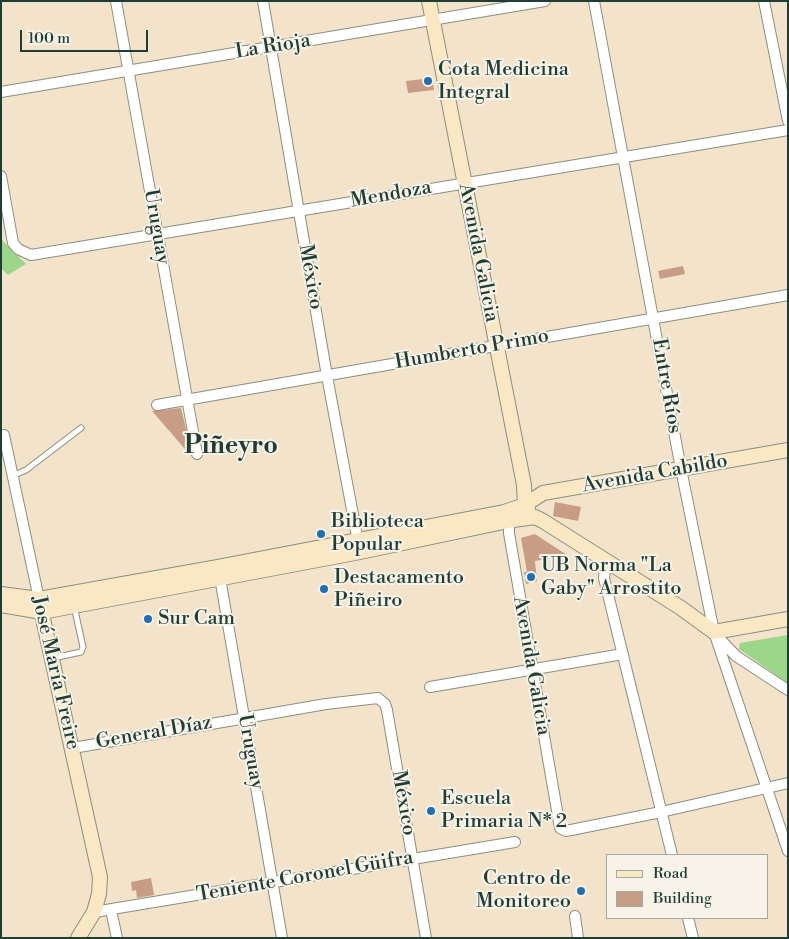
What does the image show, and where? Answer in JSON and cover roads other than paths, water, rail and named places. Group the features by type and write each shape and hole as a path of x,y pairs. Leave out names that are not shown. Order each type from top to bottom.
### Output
{"main road":[{"name":"Avenida Galicia","path":"429,1 524,485 525,504"},
{"name":"Avenida Cabildo","path":"359,546 504,512 525,504 543,493 788,450"},
{"path":"525,504 535,517 606,559 714,632 788,620"},
{"path":"1,594 40,606 359,546 535,517"},
{"path":"1,605 74,606 219,572"},
{"name":"José María Freire","path":"40,606 73,748 100,877 99,894 94,912 78,938"}],"street":[{"name":"Uruguay","path":"116,1 188,398 196,454"},
{"name":"México","path":"263,1 327,376 359,546"},
{"name":"La Rioja","path":"1,92 545,1"},
{"name":"Entre Ríos","path":"594,1 681,469 714,632 788,851"},
{"path":"764,1 788,121"},
{"name":"Mendoza","path":"1,176 13,243 31,255 788,130"},
{"name":"Humberto Primo","path":"157,405 188,398 327,376 788,295"},
{"name":"José María Freire","path":"4,435 40,606"},
{"path":"513,520 525,504"},
{"name":"Avenida Galicia","path":"513,520 509,533 559,825 562,831 661,812"},
{"path":"606,559 604,578 672,854"},
{"name":"Uruguay","path":"219,572 282,938"},
{"path":"714,632 736,656 788,690"},
{"path":"430,687 532,668 623,654"},
{"name":"General Díaz","path":"73,748 244,717 372,697 382,700"},
{"name":"México","path":"382,700 388,710 426,938"},
{"path":"661,812 788,784"},
{"name":"Teniente Coronel Güifra","path":"94,912 515,842"},
{"path":"111,910 117,938"},
{"path":"575,916 578,938"},
{"path":"688,919 693,938"}],"lane":[{"path":"12,476 26,470 81,428"},
{"path":"53,658 82,652 83,647 74,606"}],"place":[{"name":"Cota Medicina Integral","path":"428,81"},
{"name":"Biblioteca Popular","path":"321,534"},
{"name":"UB Norma \"La Gaby\" Arrostito","path":"531,577"},
{"name":"Destacamento Piñeiro","path":"324,589"},
{"name":"Sur Cam","path":"148,619"},
{"name":"Escuela Primaria N* 2","path":"431,811"},
{"name":"Centro de Monitoreo","path":"581,891"}],"district":[{"name":"Piñeyro","path":"231,447"}]}
